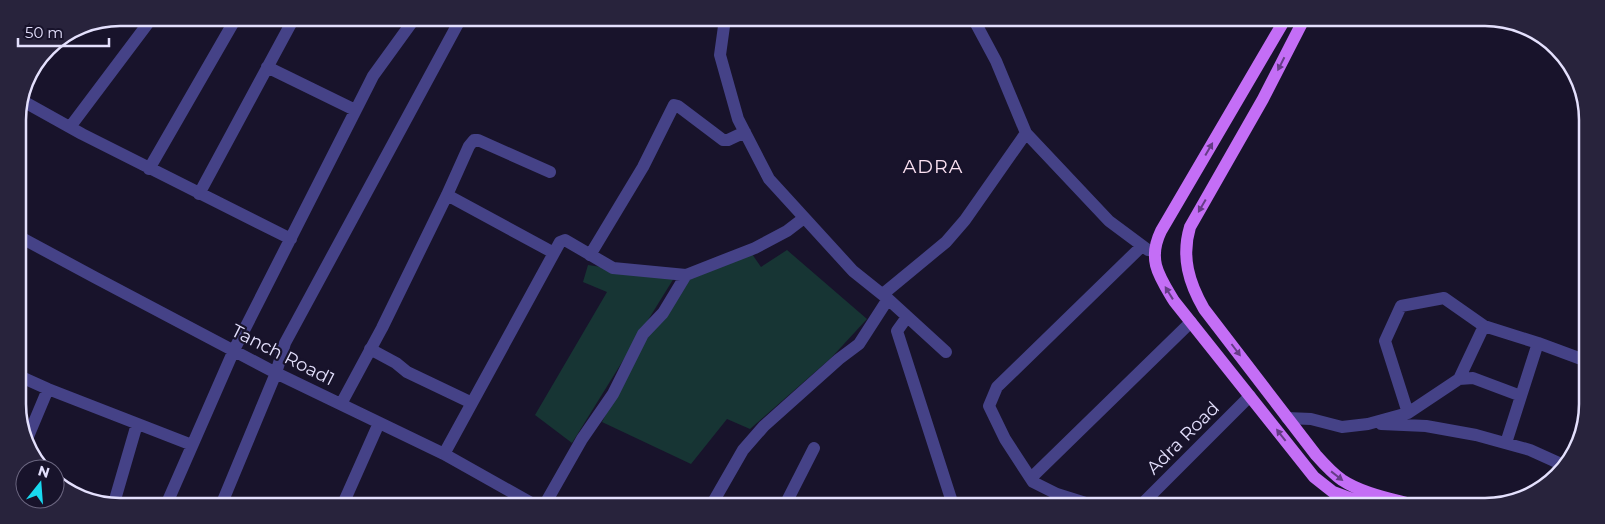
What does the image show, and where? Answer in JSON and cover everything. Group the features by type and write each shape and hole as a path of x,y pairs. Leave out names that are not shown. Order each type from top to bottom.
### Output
{"main road":[{"path":"1281,26 1161,231 1156,242 1155,266 1174,301 1314,477 1325,487 1346,498"},
{"path":"1300,26 1263,99 1190,227 1185,248 1189,276 1199,301 1287,418 1333,474 1343,481 1391,498"}],"street":[{"path":"70,127 146,26"},
{"path":"149,169 231,26"},
{"path":"200,194 290,26"},
{"path":"169,498 234,350 355,110 373,76 409,26"},
{"path":"224,498 276,372 285,343 457,26"},
{"path":"724,26 720,55 738,119 769,179 854,271 886,297 946,352"},
{"path":"977,26 996,61 1026,133 1109,222 1154,254"},
{"path":"267,67 355,110"},
{"path":"28,104 149,169 291,239"},
{"path":"590,255 643,168 674,105 678,106 723,140 728,140 745,132"},
{"path":"715,498 743,450 764,426 839,359 859,344 886,297 946,242 965,220 1026,133"},
{"path":"341,404 382,328 447,196 469,146 474,140 478,140 550,172"},
{"path":"447,196 554,253"},
{"path":"444,454 560,242 565,240 613,268 686,274 755,248 787,231 804,218"},
{"name":"Tanch Road1","path":"26,240 276,372 444,454 522,498"},
{"path":"1070,498 1033,482 1005,439 989,406 997,387 1142,246"},
{"path":"548,498 582,439 612,394 643,334 663,313 686,274"},
{"path":"1408,413 1385,341 1401,306 1444,298 1484,326 1579,358"},
{"path":"907,317 898,326 897,331 951,498"},
{"path":"1030,478 1191,322"},
{"path":"1459,379 1484,326"},
{"path":"1506,443 1538,343"},
{"path":"370,349 396,363 407,372 472,403"},
{"path":"1368,424 1408,413 1459,379 1473,378 1521,396"},
{"path":"26,379 192,445"},
{"path":"30,431 48,389"},
{"name":"Adra Road","path":"1149,498 1250,396"},
{"path":"1287,418 1311,419 1342,427 1368,424 1426,426 1476,435 1506,443 1530,450 1558,462"},
{"path":"346,498 379,423"},
{"path":"116,498 137,424"},
{"path":"789,498 814,448"}],"green space":[{"path":"787,250 867,319 831,358 750,429 727,419 691,464 602,422 646,335 691,277 752,254 761,267"},
{"path":"588,265 674,278 572,443 535,415 607,292 583,282"}],"district":[{"name":"ADRA","path":"933,166"}]}
